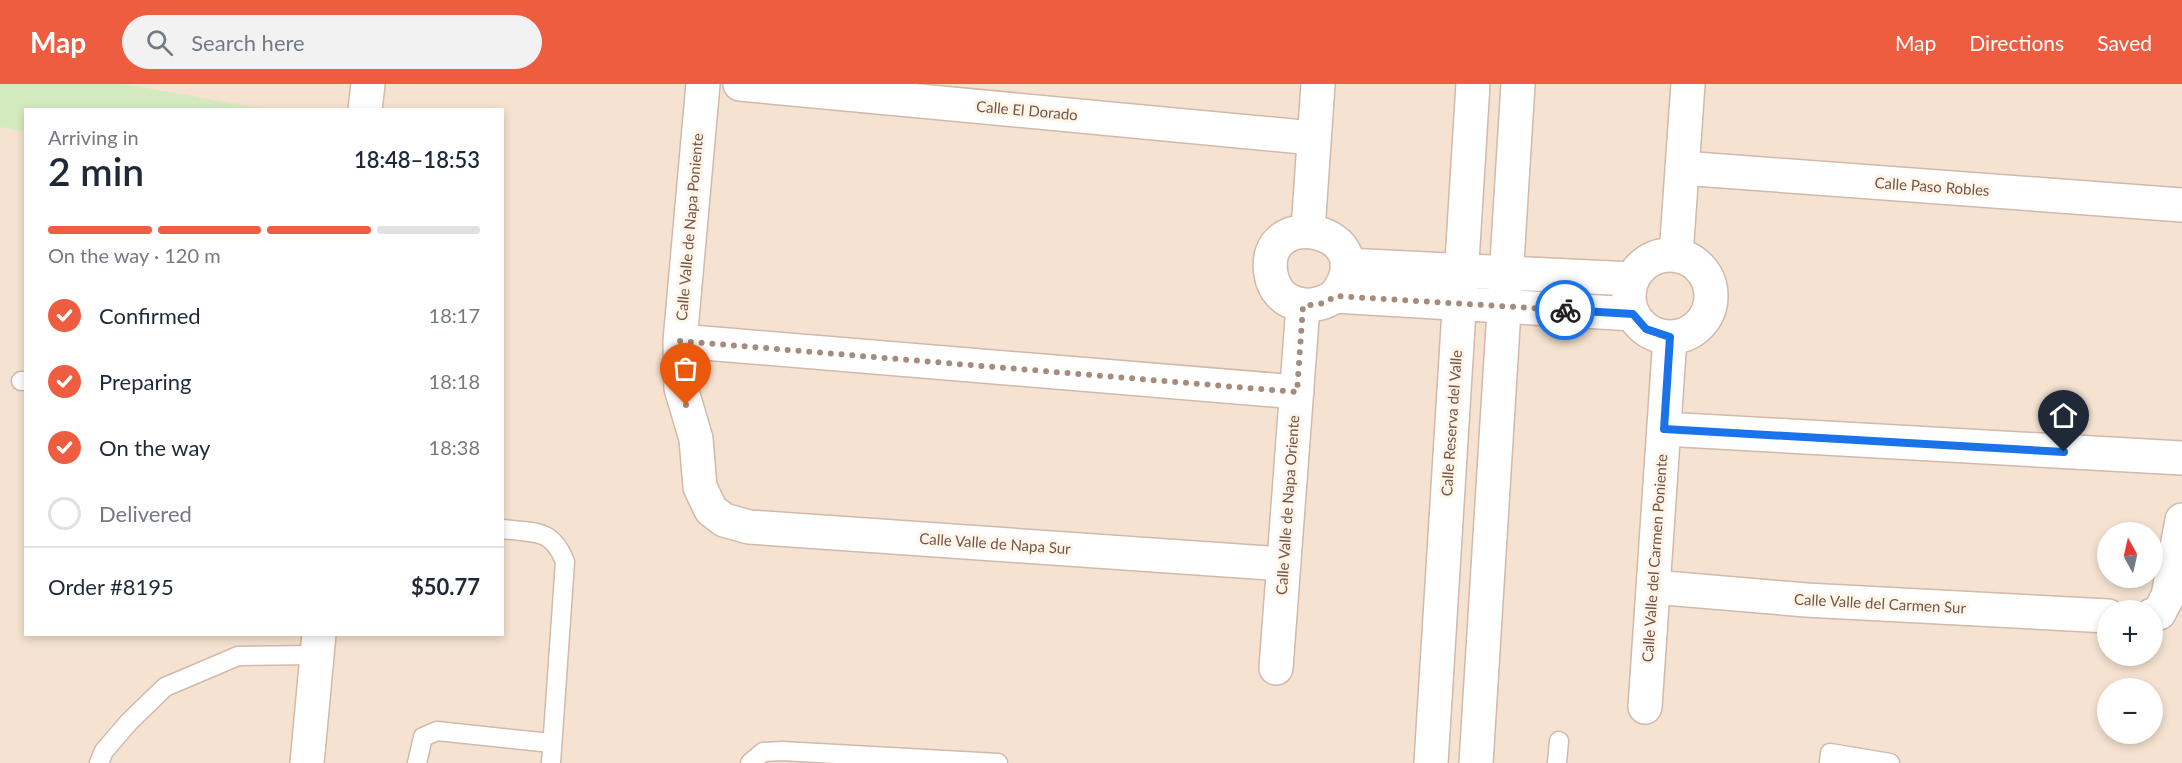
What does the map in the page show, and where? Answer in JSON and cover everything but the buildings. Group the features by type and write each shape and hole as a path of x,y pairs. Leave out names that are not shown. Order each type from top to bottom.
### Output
{"street":[{"path":"365,108 367,84"},
{"name":"Calle Valle de Napa Poniente","path":"703,84 680,341 681,388 696,439 700,487 711,510"},
{"name":"Calle El Dorado","path":"740,84 1313,138"},
{"path":"1308,230 1318,84"},
{"name":"Calle Reserva del Valle","path":"1431,763 1473,84"},
{"path":"1476,763 1518,84"},
{"path":"1676,255 1688,84"},
{"name":"Calle Paso Robles","path":"1682,168 2182,205"},
{"path":"1308,230 1330,236 1339,244 1347,265 1342,287 1335,296 1325,303 1303,306 1291,302 1274,285 1271,259 1284,238 1308,230"},
{"path":"1676,255 1689,259 1700,267 1708,278 1711,299 1705,318 1695,328 1670,337 1646,329 1633,314 1629,298 1632,279 1648,261 1661,256 1676,255"},
{"path":"1347,265 1632,279"},
{"path":"1335,296 1633,314"},
{"name":"Calle Valle de Napa Oriente","path":"1276,668 1303,306"},
{"name":"Calle Valle del Carmen Poniente","path":"1645,707 1670,337"},
{"path":"680,341 1297,392"},
{"path":"1664,429 2182,458"},
{"name":"Calle Valle de Napa Sur","path":"711,510 724,520 749,528 1284,564"},
{"path":"2163,604 2168,596 2182,520"},
{"name":"Calle Valle del Carmen Sur","path":"1653,586 1806,600 2097,615"},
{"path":"307,763 318,645"}],"lane":[{"path":"504,529 542,533 554,540 565,562 551,763"},
{"path":"99,763 104,751 129,722 165,687 238,657 318,645"},
{"path":"417,763 423,737 437,731 551,743"},
{"path":"1557,763 1559,741"},
{"path":"750,763 763,752 782,751 998,763"},
{"path":"1829,763 1830,753 1890,763"}],"shaded area":[{"path":"0,84 2182,84 2182,763 0,763"}],"green space":[{"path":"0,84 124,84 259,108 24,108 24,132 0,127"}],"way so far":[{"path":"686,405 681,388 680,341 1297,392 1303,306 1325,303 1335,296 1565,310"}],"route":[{"path":"1565,310 1633,314 1646,329 1670,337 1664,429 2064,452"}]}
